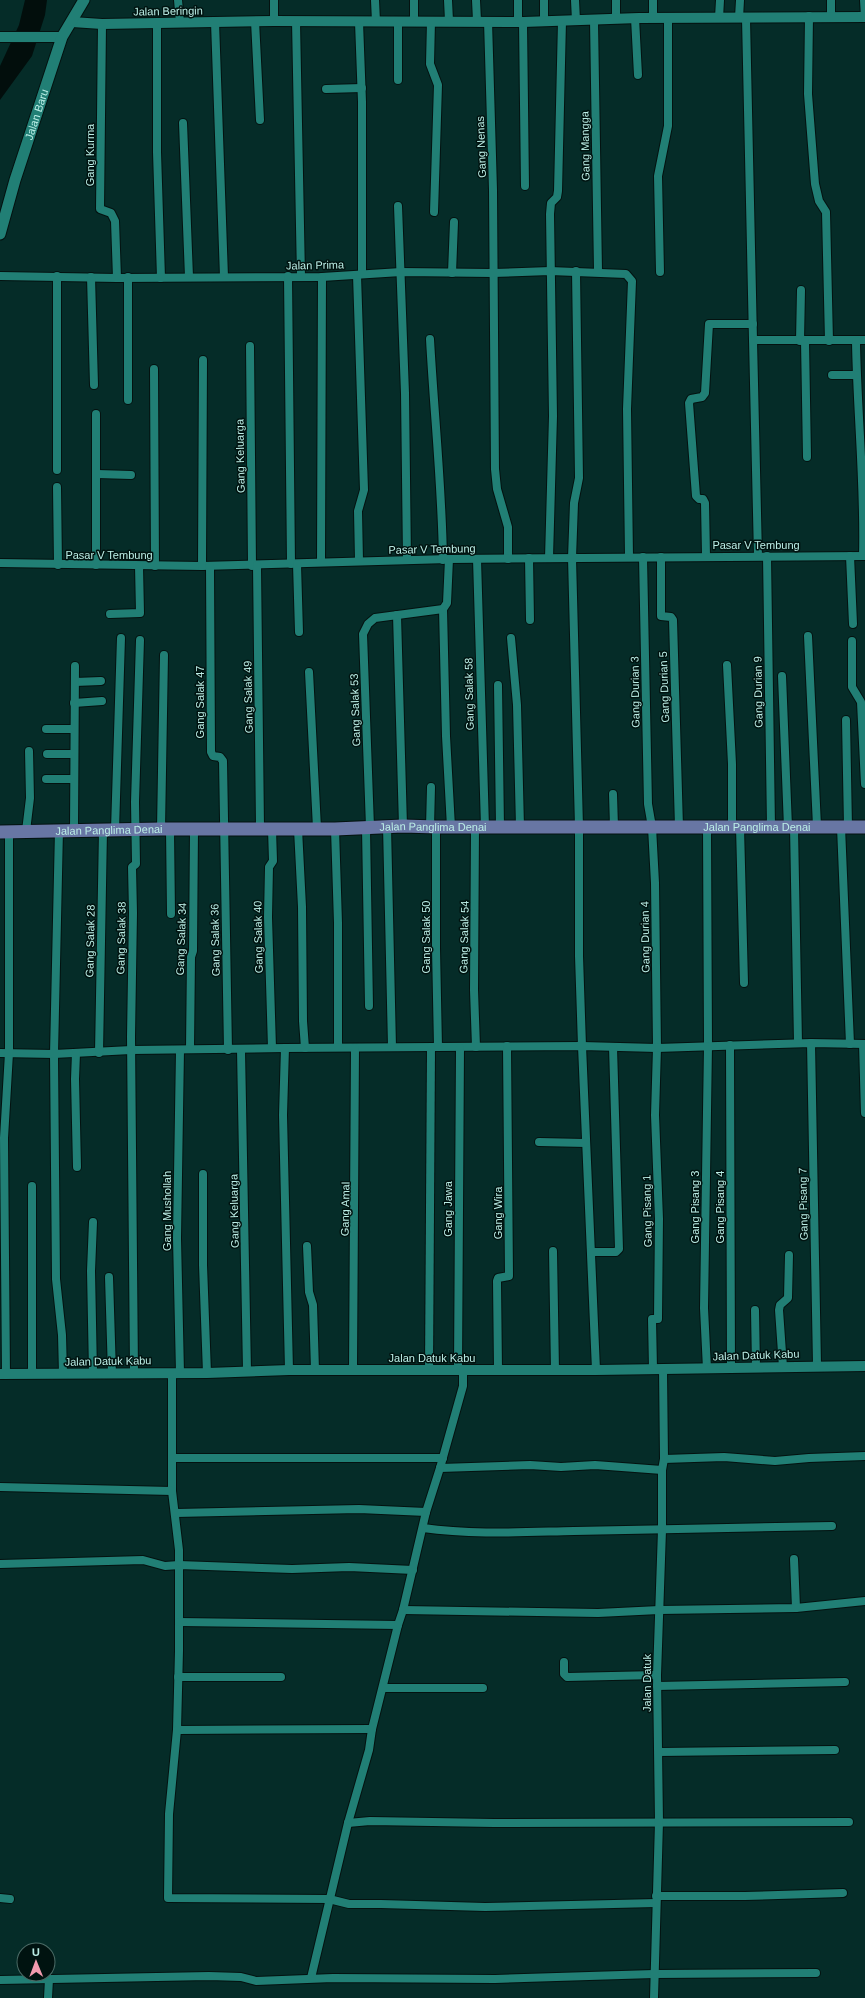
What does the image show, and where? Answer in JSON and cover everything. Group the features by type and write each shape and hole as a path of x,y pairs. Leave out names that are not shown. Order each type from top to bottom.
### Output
{"main road":[{"name":"Jalan Baru","path":"0,234 15,180 62,37 84,0"},
{"name":"Jalan Panglima Denai","path":"5,832 165,829 224,830 266,828 335,829 387,826 865,827"}],"street":[{"path":"178,0 180,22"},
{"path":"274,0 274,21"},
{"path":"375,0 376,22"},
{"path":"414,0 414,22"},
{"path":"448,0 449,21"},
{"path":"476,0 477,21"},
{"path":"518,0 521,22 525,186"},
{"path":"544,0 544,21"},
{"path":"575,0 576,21"},
{"path":"616,0 616,19"},
{"path":"653,18 654,0"},
{"path":"719,18 720,0"},
{"name":"Gang Durian 9","path":"740,0 742,18 771,827"},
{"path":"831,0 831,16"},
{"path":"864,0 865,17"},
{"name":"Jalan Beringin","path":"72,22 102,24 255,21 521,22 635,18 742,18 809,16 865,17"},
{"path":"809,16 808,94 815,184 819,201 826,212 829,341"},
{"path":"635,18 638,75"},
{"path":"660,272 658,176 668,126 668,18"},
{"name":"Gang Mangga","path":"594,20 598,271"},
{"path":"255,21 260,120"},
{"path":"296,21 301,277"},
{"path":"431,21 430,64 438,85 434,212"},
{"name":"Gang Nenas","path":"488,21 493,190 495,469 498,489 508,527 508,559"},
{"path":"549,558 553,416 550,214 551,203 557,197 558,191 562,21"},
{"path":"215,22 224,277"},
{"path":"359,22 362,88 359,275 364,490 357,516 359,561"},
{"path":"398,22 398,80"},
{"path":"157,23 161,278"},
{"name":"Gang Kurma","path":"102,24 100,209 111,213 115,221 117,278"},
{"path":"0,37 62,37"},
{"path":"326,89 362,88"},
{"path":"183,123 188,277"},
{"path":"398,206 402,272 407,560"},
{"path":"452,273 454,222"},
{"path":"576,271 579,478 574,503 572,558 579,827 582,1046 596,1370"},
{"name":"Jalan Prima","path":"0,276 117,278 301,277 402,272 493,273 598,271 620,272 629,276 632,281 627,409 630,557"},
{"path":"57,276 57,470"},
{"path":"288,276 294,564 299,632"},
{"path":"321,562 322,276"},
{"path":"91,277 94,385"},
{"path":"128,277 128,400"},
{"path":"801,290 807,457"},
{"path":"706,556 705,503 703,499 699,499 696,496 689,403 691,399 702,397 705,393 709,324 753,324"},
{"path":"430,339 434,415 442,496 446,559 447,602 443,609 446,736 451,827"},
{"path":"753,340 865,340"},
{"path":"856,341 856,375 860,436 864,556"},
{"name":"Gang Keluarga","path":"250,346 254,566"},
{"path":"202,566 203,360"},
{"path":"154,369 155,566"},
{"path":"832,375 856,375"},
{"path":"96,414 96,565"},
{"path":"97,474 131,475"},
{"path":"57,487 58,565"},
{"path":"850,556 853,624"},
{"name":"Pasar V Tembung","path":"0,564 254,566 321,562 446,559 864,556"},
{"name":"Gang Durian 3","path":"643,557 648,804 652,827"},
{"name":"Gang Durian 5","path":"660,557 661,616 671,617 673,620 679,827"},
{"path":"529,558 530,620"},
{"name":"Gang Salak 58","path":"477,559 480,827"},
{"path":"110,614 140,613 139,566"},
{"name":"Gang Salak 47","path":"210,566 211,752 213,756 220,757 223,761 224,830"},
{"name":"Gang Salak 49","path":"254,566 266,828"},
{"name":"Gang Salak 53","path":"369,1006 368,827 363,634 368,624 375,618 443,609"},
{"path":"397,615 403,826"},
{"path":"808,636 817,826"},
{"name":"Gang Salak 28","path":"99,1053 109,830 121,638"},
{"path":"511,638 517,705 520,827"},
{"name":"Gang Salak 38","path":"134,1372 131,1050 133,913 132,867 136,864 135,830 140,640"},
{"path":"852,641 852,688 861,702 865,784"},
{"path":"164,655 165,829 171,914"},
{"path":"727,665 744,983"},
{"path":"74,830 75,666"},
{"path":"309,672 318,828"},
{"path":"782,676 791,827 798,1043"},
{"path":"75,682 101,681"},
{"path":"498,685 500,827"},
{"path":"74,703 102,701"},
{"path":"846,720 845,827 850,1044"},
{"path":"46,729 74,729"},
{"path":"26,831 30,798 29,751"},
{"path":"47,754 74,754"},
{"path":"46,779 74,779"},
{"name":"Gang Salak 50","path":"430,1371 436,948 431,787"},
{"path":"613,794 614,827"},
{"path":"387,826 392,1047"},
{"name":"Gang Salak 54","path":"476,1047 474,990 480,827"},
{"name":"Gang Durian 4","path":"652,827 655,883 657,1048"},
{"name":"Gang Pisang 3","path":"707,827 708,1046 704,1308 707,1369"},
{"name":"Gang Salak 40","path":"266,828 273,861 269,866 268,917 272,1048"},
{"name":"Gang Salak 34","path":"190,1049 191,957 193,951 194,829"},
{"path":"298,829 302,908 303,1021 305,1048"},
{"path":"335,829 338,923 338,1047"},
{"path":"59,830 54,1054 56,1279 62,1335 63,1374"},
{"name":"Gang Salak 36","path":"224,830 228,1050"},
{"path":"3,1375 4,1138 9,1053 5,832"},
{"path":"0,1053 54,1054 99,1053 131,1050 241,1050 338,1047 460,1048 508,1046 582,1046 657,1048 811,1042 864,1044 865,1113"},
{"name":"Gang Pisang 7","path":"811,1042 817,1365"},
{"name":"Gang Wira","path":"498,1370 497,1281 498,1278 509,1276 508,1046"},
{"name":"Gang Pisang 4","path":"730,1046 732,1369"},
{"path":"591,1252 616,1252 619,1249 613,1047"},
{"path":"285,1048 283,1114 289,1370"},
{"name":"Gang Amal","path":"353,1370 356,1178 355,1048"},
{"name":"Gang Jawa","path":"311,1978 348,1823 369,1750 372,1729 413,1570 426,1512 443,1458 463,1384 461,1371 460,1048"},
{"name":"Gang Pisang 1","path":"657,1048 655,1115 660,1219 658,1319 652,1319 658,1369"},
{"name":"Gang Mushollah","path":"180,1050 175,1374 171,1388 173,1458 172,1491 176,1512 179,1565 179,1622 177,1730 169,1814 168,1898 329,1899"},
{"name":"Gang Keluarga","path":"241,1050 247,1371"},
{"path":"76,1053 75,1079 77,1167"},
{"path":"539,1142 586,1142"},
{"path":"203,1174 203,1265 207,1373"},
{"path":"32,1186 32,1374"},
{"path":"93,1222 91,1271 93,1373"},
{"path":"307,1246 309,1292 313,1305 315,1370"},
{"path":"553,1251 555,1370"},
{"path":"783,1367 779,1310 780,1305 788,1298 788,1255"},
{"path":"109,1277 112,1373"},
{"path":"754,1310 756,1368"},
{"name":"Jalan Datuk Kabu","path":"3,1375 134,1372 175,1374 289,1370 461,1371 732,1369 817,1365 865,1366"},
{"name":"Jalan Datuk","path":"654,1998 659,1752 657,1674 662,1530 662,1470 664,1459 658,1369"},
{"path":"664,1459 724,1457 775,1461 865,1456"},
{"path":"173,1458 443,1458"},
{"path":"440,1468 530,1465 561,1467 595,1465 662,1470"},
{"path":"0,1487 172,1491"},
{"path":"176,1512 359,1509 426,1512"},
{"path":"423,1528 490,1532 832,1526"},
{"path":"794,1559 796,1608"},
{"path":"0,1564 143,1560 165,1566 179,1565 292,1569 349,1567 413,1570"},
{"path":"403,1610 598,1613 659,1610 796,1608 865,1601"},
{"path":"179,1622 398,1625"},
{"path":"564,1662 564,1674 567,1676 657,1674"},
{"path":"178,1677 280,1677"},
{"path":"657,1686 845,1682"},
{"path":"383,1688 483,1688"},
{"path":"177,1730 372,1729"},
{"path":"659,1752 834,1750"},
{"path":"348,1823 370,1821 486,1823 849,1822"},
{"path":"329,1899 366,1905 381,1904 485,1907 843,1893"},
{"path":"0,1898 10,1899"},
{"path":"56,1979 209,1976 241,1977 256,1981 311,1978 495,1978 654,1974 816,1973"},
{"path":"0,1980 16,1980"},
{"path":"48,1982 48,1998"}],"shaded area":[{"path":"25,0 47,0 45,15 32,56 0,100 0,66 19,25"}]}
